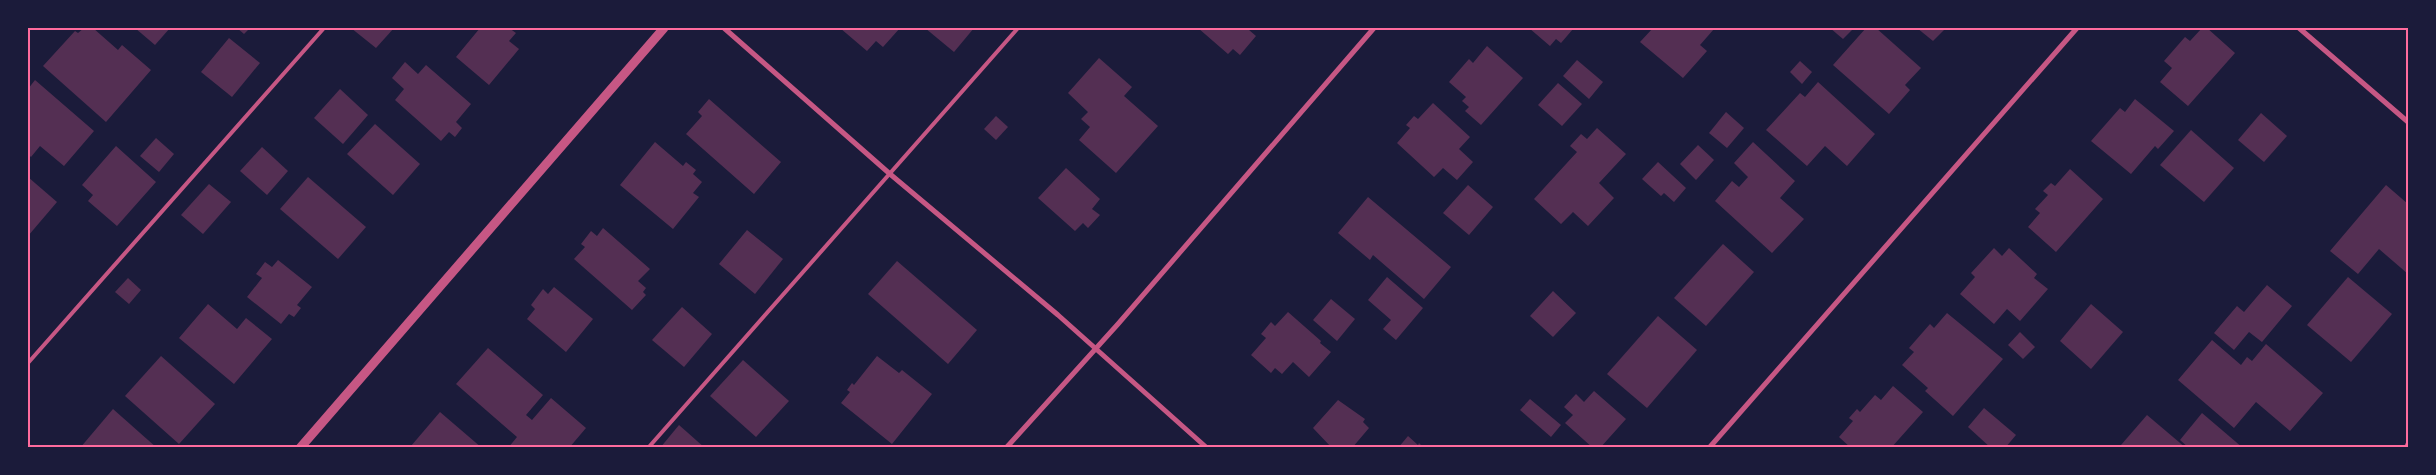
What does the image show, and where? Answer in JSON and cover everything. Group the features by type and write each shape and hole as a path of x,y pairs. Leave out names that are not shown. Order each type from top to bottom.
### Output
{"street":[{"path":"300,448 664,28"},
{"path":"724,28 890,174 1058,315 1207,448"},
{"path":"1006,448 1095,349 1374,28"},
{"path":"1710,448 2076,28"},
{"path":"2299,28 2408,122"},
{"path":"2406,448 2408,444"}],"lane":[{"path":"28,363 324,28"},
{"path":"648,448 1018,28"}],"building":[{"path":"84,28 93,28 118,50 122,45 151,70 106,122 43,66 75,31 78,33"},
{"path":"135,28 170,28 155,45"},
{"path":"237,28 250,28 244,34"},
{"path":"351,28 394,28 376,48"},
{"path":"480,28 509,28 516,33 509,41 519,49 489,85 456,57"},
{"path":"840,28 900,28 883,47 876,41 867,51"},
{"path":"925,28 974,28 954,52"},
{"path":"1198,28 1251,28 1249,30 1256,36 1240,55 1233,49 1228,54"},
{"path":"1529,28 1573,29 1561,43 1556,39 1550,46"},
{"path":"1653,28 1714,29 1700,45 1707,51 1683,78 1640,42"},
{"path":"1830,28 1854,28 1843,39"},
{"path":"1866,28 1876,28 1921,68 1905,85 1910,90 1889,114 1833,65"},
{"path":"1917,28 1946,28 1933,41"},
{"path":"2202,28 2207,28 2235,53 2188,106 2160,82 2172,68 2164,61 2185,37 2190,41"},
{"path":"229,38 260,63 232,97 201,72"},
{"path":"1487,46 1523,78 1481,125 1465,111 1469,107 1462,101 1466,97 1449,82 1469,59 1473,63"},
{"path":"1099,58 1132,87 1124,96 1158,126 1116,173 1079,140 1090,127 1081,119 1088,112 1068,93"},
{"path":"1577,60 1603,82 1589,99 1563,76"},
{"path":"1800,61 1812,72 1802,84 1790,72"},
{"path":"405,62 418,74 426,65 471,104 456,122 462,128 455,137 449,132 441,141 395,100 404,89 392,78"},
{"path":"35,80 94,131 64,166 40,146 31,157 28,154 28,89"},
{"path":"1818,82 1875,134 1847,166 1825,146 1807,166 1766,130 1800,93 1805,97"},
{"path":"1558,83 1582,104 1562,126 1538,105"},
{"path":"340,89 368,115 343,144 314,118"},
{"path":"709,99 781,162 754,194 686,134 702,116 698,112"},
{"path":"2135,99 2174,131 2158,149 2155,146 2131,174 2091,141 2120,108 2125,112"},
{"path":"1433,103 1470,137 1459,149 1473,162 1457,180 1443,168 1434,177 1397,143 1410,128 1406,125 1414,116 1418,119"},
{"path":"1726,112 1744,128 1727,148 1709,133"},
{"path":"2261,113 2287,136 2264,162 2238,140"},
{"path":"996,116 1008,127 996,140 984,129"},
{"path":"375,124 420,164 393,195 347,154"},
{"path":"1597,128 1626,154 1599,183 1614,198 1588,226 1573,212 1561,224 1534,199 1577,152 1570,146 1581,134 1587,139"},
{"path":"2191,130 2234,168 2204,202 2160,165"},
{"path":"156,138 174,154 159,172 140,156"},
{"path":"655,142 683,166 686,162 696,170 693,174 702,182 693,193 699,197 673,229 620,185"},
{"path":"1753,142 1795,181 1780,198 1804,219 1772,253 1715,201 1732,181 1739,187 1748,177 1734,163"},
{"path":"1698,145 1714,160 1696,180 1680,164"},
{"path":"116,146 156,182 117,226 88,201 93,195 82,185"},
{"path":"262,147 288,171 267,195 240,171"},
{"path":"1658,162 1686,188 1674,202 1664,193 1661,196 1642,179"},
{"path":"1066,168 1100,199 1092,209 1100,215 1088,228 1083,223 1075,231 1038,198"},
{"path":"2070,169 2103,199 2056,252 2028,227 2040,213 2035,209 2048,195 2043,191 2051,183 2055,186"},
{"path":"28,177 57,202 28,236"},
{"path":"308,177 366,227 338,259 280,209"},
{"path":"209,184 231,202 203,234 181,215"},
{"path":"1468,185 1493,207 1469,235 1443,213"},
{"path":"2386,185 2408,204 2408,274 2379,249 2358,274 2330,251"},
{"path":"1368,197 1451,267 1424,299 1373,255 1370,260 1338,233"},
{"path":"603,228 650,269 638,281 646,288 643,292 646,295 632,310 574,259 585,247 581,244 591,231 597,236"},
{"path":"747,230 783,259 755,294 719,264"},
{"path":"1723,244 1754,272 1706,326 1674,298"},
{"path":"1994,248 2002,256 2009,248 2037,274 2034,278 2048,289 2020,321 2007,309 1994,324 1960,294 1975,277 1971,273"},
{"path":"278,260 312,287 297,305 301,308 294,317 289,314 281,324 247,297 262,278 256,274 265,262 272,267"},
{"path":"897,261 977,330 948,364 868,294"},
{"path":"1387,277 1423,308 1396,340 1383,329 1391,320 1368,300"},
{"path":"2348,277 2392,314 2351,362 2307,325"},
{"path":"128,278 141,290 129,304 115,292"},
{"path":"2267,285 2292,306 2262,342 2249,332 2234,350 2214,333 2237,306 2244,312"},
{"path":"554,287 593,319 566,352 527,319 535,309 531,305 543,289 548,294"},
{"path":"1553,291 1576,313 1553,337 1530,316"},
{"path":"1331,299 1355,319 1337,341 1313,320"},
{"path":"208,304 237,329 246,318 272,339 234,384 179,338"},
{"path":"2091,304 2123,332 2091,369 2060,341"},
{"path":"682,307 712,334 684,367 652,340"},
{"path":"1288,312 1331,352 1309,377 1293,362 1282,374 1275,368 1271,373 1251,355 1266,338 1261,334 1271,322 1275,326"},
{"path":"1947,313 2003,359 1953,416 1925,391 1928,388 1902,365 1914,352 1909,348 1930,324 1934,328"},
{"path":"1658,316 1697,350 1647,408 1607,374"},
{"path":"2020,332 2035,347 2023,359 2008,345"},
{"path":"2212,340 2241,365 2247,357 2252,361 2266,344 2323,393 2290,431 2256,402 2234,428 2178,380"},
{"path":"488,348 543,395 526,415 532,420 551,398 586,428 569,448 508,448 517,437 456,384"},
{"path":"161,356 215,404 179,444 125,396"},
{"path":"877,356 899,373 902,370 932,394 892,444 841,403 850,392 847,390 852,383 854,385"},
{"path":"743,360 789,401 756,437 710,396"},
{"path":"1893,386 1923,412 1891,448 1851,448 1839,437 1853,421 1849,418 1857,409 1860,412 1875,395 1881,400"},
{"path":"1594,391 1626,419 1600,448 1593,448 1565,423 1573,415 1564,407 1576,394 1584,402"},
{"path":"1530,399 1561,425 1551,437 1520,410"},
{"path":"1338,400 1365,419 1363,422 1369,428 1352,448 1336,445 1332,448 1313,428"},
{"path":"1984,408 2016,435 2005,448 1991,448 1968,427"},
{"path":"113,409 157,448 80,448"},
{"path":"440,412 482,448 413,448 411,446"},
{"path":"2202,413 2243,448 2189,448 2180,440"},
{"path":"2147,415 2186,448 2124,448 2121,445"},
{"path":"679,425 705,448 660,448"},
{"path":"1408,436 1418,445 1419,443 1424,448 1398,448"}]}
